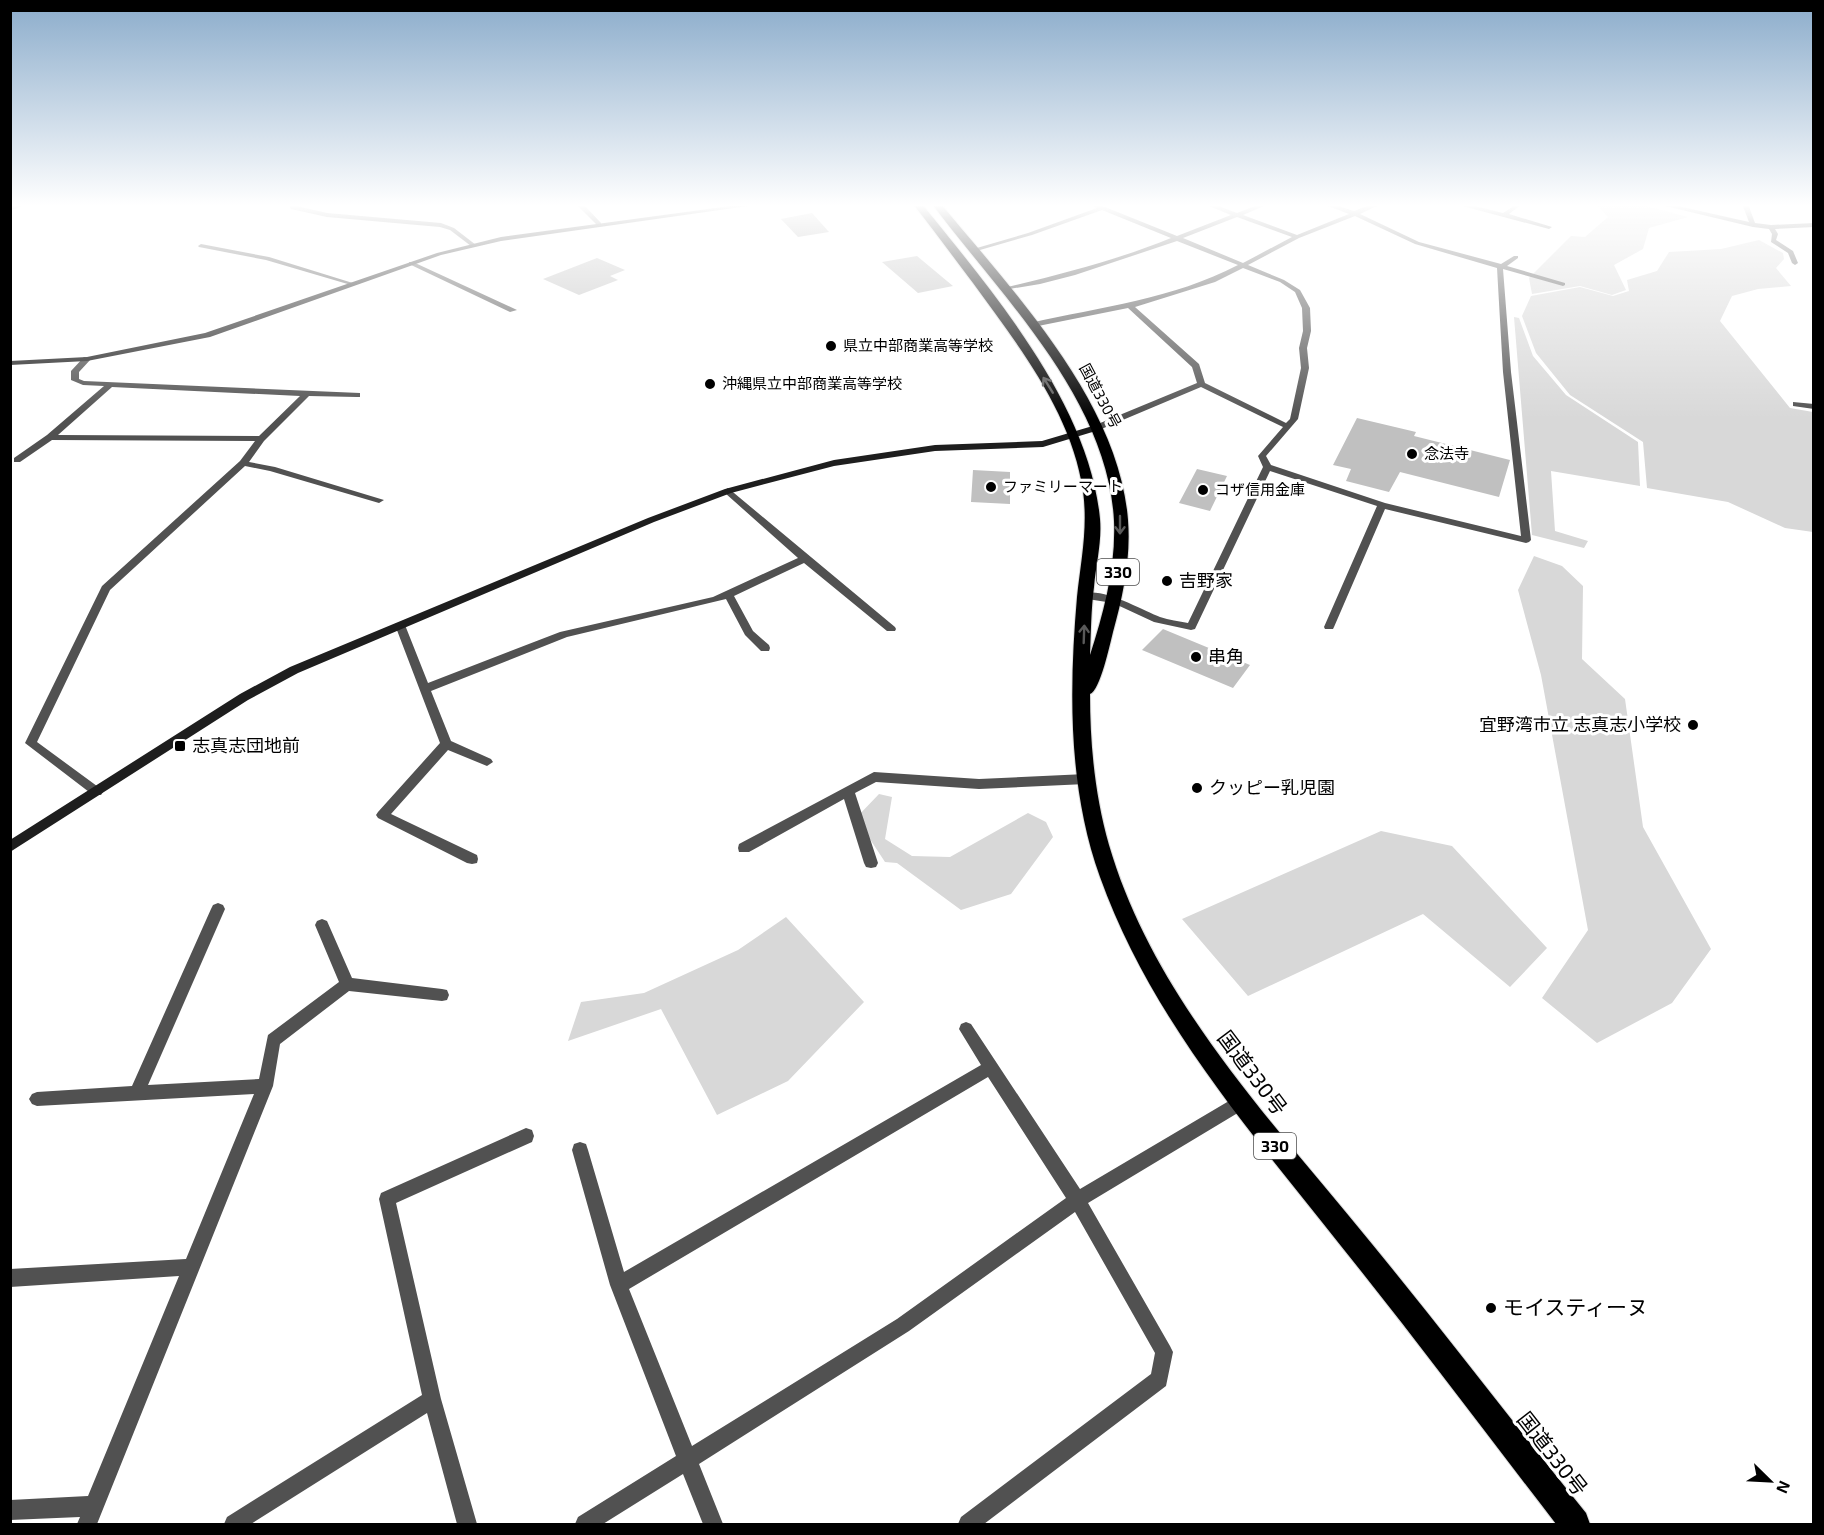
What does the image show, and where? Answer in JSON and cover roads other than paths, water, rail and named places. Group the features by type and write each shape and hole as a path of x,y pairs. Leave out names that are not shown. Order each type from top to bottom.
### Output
{"highway":[{"name":"国道330号","path":"974,276 1006,319 1048,384 1075,436 1085,473 1093,521 1085,596 1081,714 1086,779 1096,830 1110,878 1134,930 1169,999 1240,1103 1350,1237 1575,1524"},
{"name":"国道330号","path":"994,276 1033,325 1096,428 1111,472 1121,518 1115,600 1081,714"}],"street":[{"path":"325,276 353,284"},
{"path":"10,363 87,358 168,344 218,332 376,276"},
{"path":"438,276 513,310"},
{"path":"1005,289 1072,276"},
{"path":"1033,325 1129,305 1225,276"},
{"path":"1267,276 1298,291 1306,308 1306,331 1303,348 1305,368 1294,419 1262,456 1267,467 1382,505 1526,540 1507,372 1501,276"},
{"path":"1530,276 1563,284"},
{"path":"1129,305 1196,366 1200,384"},
{"path":"87,358 75,371 75,380 111,384 357,395"},
{"path":"17,460 50,437 111,384"},
{"path":"10,847 244,697 294,670 651,520 728,491 816,467 871,456 935,448 1043,444 1096,428 1200,384 1287,426"},
{"path":"97,792 31,743 106,588 243,463 261,439 307,394"},
{"path":"1796,404 1814,407"},
{"path":"50,437 261,439"},
{"path":"243,463 272,469 378,500"},
{"path":"1085,596 1115,600 1158,620 1191,627 1267,467"},
{"path":"728,491 805,560 891,629"},
{"path":"1329,627 1382,505"},
{"path":"425,689 564,634 716,600 805,560"},
{"path":"728,594 749,633 765,648"},
{"path":"400,625 446,744 487,762"},
{"path":"446,744 382,815 472,859"},
{"path":"744,848 874,777 979,784 1086,779"},
{"path":"848,791 871,863"},
{"path":"136,1094 218,909"},
{"path":"322,925 347,984"},
{"path":"87,1524 265,1086 273,1040 347,984 442,995"},
{"path":"966,1029 1077,1200 1164,1352 1159,1378 968,1524"},
{"path":"619,1285 991,1067"},
{"path":"37,1099 265,1086"},
{"path":"585,1524 903,1325 1077,1200 1240,1103"},
{"path":"467,1524 432,1399 387,1199 526,1136"},
{"path":"580,1149 619,1285 713,1524"},
{"path":"10,1278 192,1267"},
{"path":"234,1524 432,1399"},
{"path":"10,1510 95,1506"}],"place":[{"name":"県立中部商業高等学校","path":"831,346"},
{"name":"沖縄県立中部商業高等学校","path":"710,384"},
{"name":"念法寺","path":"1412,454"},
{"name":"ファミリーマート","path":"991,487"},
{"name":"コザ信用金庫","path":"1203,490"},
{"name":"吉野家","path":"1167,581"},
{"name":"串角","path":"1196,657"},
{"name":"宜野湾市立 志真志小学校","path":"1693,725"},
{"name":"志真志団地前","path":"180,746"},
{"name":"クッピー乳児園","path":"1197,788"},
{"name":"モイスティーヌ","path":"1491,1308"}]}
